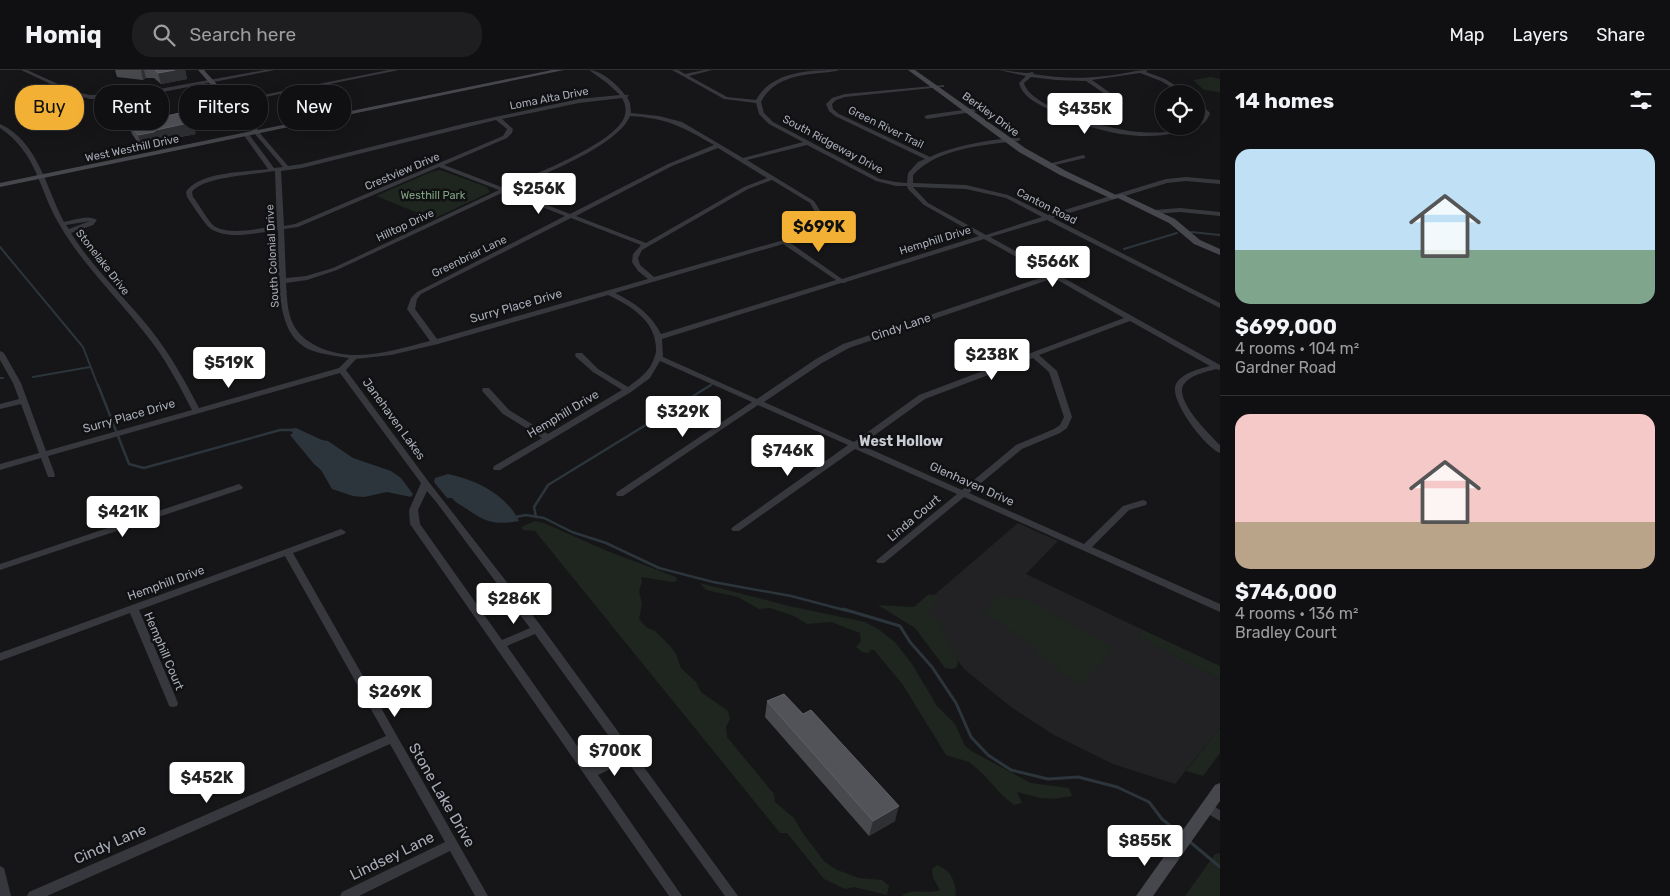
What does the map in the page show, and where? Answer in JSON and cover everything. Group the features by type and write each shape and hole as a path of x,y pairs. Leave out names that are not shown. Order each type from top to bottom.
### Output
{"street":[{"path":"22,70 74,93 90,97 136,95 273,70"},
{"path":"201,70 215,85"},
{"path":"268,94 397,70"},
{"name":"West Westhill Drive","path":"0,185 561,70"},
{"path":"591,70 617,86 626,96 629,114 658,116 674,120 812,202 818,212 818,218 840,221"},
{"path":"674,70 726,98 758,102 761,94 776,83 800,75 837,70"},
{"path":"684,76 710,70"},
{"name":"Berkley Drive","path":"911,70 1009,140 1047,164 1155,212 1172,221 1197,242 1220,252"},
{"name":"Berkley Drive","path":"920,70 1018,139 1119,196"},
{"path":"1001,70 1064,80 1115,78 1142,70 1171,85"},
{"path":"1016,70 1030,74"},
{"path":"1087,79 1129,70"},
{"path":"1030,74 1022,83 1022,87 1028,95 1062,116 1081,123 1111,130 1155,133"},
{"path":"1087,79 1122,103"},
{"path":"934,86 942,86"},
{"name":"Green River Trail","path":"928,158 837,115 830,110 829,104 845,96 934,86"},
{"name":"Loma Alta Drive","path":"275,170 317,163 579,101 626,96"},
{"name":"South Ridgeway Drive","path":"758,102 760,111 766,118 807,143 878,180 909,185"},
{"path":"927,117 978,110"},
{"name":"Hilltop Drive","path":"282,281 324,274 604,141 618,131 629,114"},
{"name":"Crestview Drive","path":"275,170 212,178 192,186 189,192 190,197 216,229 239,233 307,223 505,137 510,129 498,119"},
{"name":"Stonelake Drive","path":"0,126 11,132 33,159 43,176 67,232 110,288 159,346 196,410"},
{"path":"256,132 288,168"},
{"path":"246,134 275,170"},
{"path":"1018,139 980,144 928,158 912,169 908,178 909,185 913,193 926,204 1218,367"},
{"path":"741,160 807,143"},
{"name":"Greenbriar Lane","path":"435,342 411,309 414,298 419,293 670,165 717,146"},
{"path":"1047,164 1083,157"},
{"path":"439,166 646,245"},
{"name":"South Colonial Drive","path":"275,170 281,228 282,281 285,314 289,324 300,340 313,348 331,354 354,357"},
{"path":"652,279 638,267 634,261 635,254 646,245 746,188 772,178"},
{"name":"Hemphill Drive","path":"660,337 1176,180 1220,182"},
{"name":"Canton Road","path":"909,185 966,187 989,191 1017,201 1220,306"},
{"path":"1155,212 1180,210 1220,214"},
{"name":"Surry Place Drive","path":"354,357 392,353 435,342 784,242 803,236 811,230 818,218"},
{"path":"62,224 94,220 91,224 67,232"},
{"path":"784,242 843,282"},
{"name":"Cindy Lane","path":"620,494 819,361 846,346 1054,276"},
{"path":"608,292 643,314 654,326 660,337 659,358"},
{"path":"736,529 922,397 1130,318"},
{"path":"0,353 24,400 51,475"},
{"name":"Linda Court","path":"881,561 1019,447 1057,431 1067,421 1067,410 1053,371 1033,354"},
{"path":"579,355 595,371 628,390"},
{"path":"342,370 354,357"},
{"name":"Hemphill Drive","path":"497,468 628,390 647,376 659,358"},
{"name":"Glenhaven Drive","path":"659,358 1220,608"},
{"path":"1218,367 1185,379 1180,383 1177,391 1180,401 1207,438 1220,450"},
{"name":"Surry Place Drive","path":"0,467 342,370"},
{"name":"Janehaven Lakes","path":"342,370 427,488 537,629 732,896"},
{"path":"486,390 498,405 547,437"},
{"path":"0,407 24,400"},
{"path":"0,567 239,486"},
{"path":"427,488 413,505 415,524 676,896"},
{"path":"1086,547 1126,508 1143,503"},
{"name":"Hemphill Drive","path":"0,657 341,532"},
{"name":"Stone Lake Drive","path":"288,551 482,896"},
{"name":"Hemphill Court","path":"133,608 173,703"},
{"path":"500,645 537,629"},
{"name":"Cindy Lane","path":"33,896 392,738"},
{"path":"590,774 628,755"},
{"path":"1144,896 1220,789"},
{"path":"1204,812 1220,816"},
{"name":"Lindsey Lane","path":"346,896 453,844"},
{"path":"0,872 5,896"}],"shaded area":[{"path":"296,428 328,441 353,458 391,471 401,478 413,494 411,497 387,492 364,497 353,496 332,489 321,470 290,435 293,433 289,429"},
{"path":"448,474 469,480 489,490 506,503 519,521 492,522 474,514 452,498 447,498 434,482 435,478"},
{"path":"1018,523 1058,541 1026,574 1143,630 1138,636 1220,679 1220,728 1175,784 1113,764 1054,735 1011,707 964,669 918,609"}],"green space":[{"path":"1211,77 1220,79 1220,92 1205,90 1205,85 1198,85 1193,80"},
{"name":"Westhill Park","path":"440,170 487,187 490,192 433,219 376,196 431,172"},
{"path":"535,521 676,577 677,581 673,582 641,577 642,582 639,591 642,604 639,619 670,646 676,654 681,668 696,682 701,692 728,711 730,719 726,727 727,737 774,794 775,802 794,818 824,861 835,869 859,878 882,880 889,886 887,895 854,887 845,889 824,879 787,833 780,833 535,531 523,530 521,527"},
{"path":"700,583 789,606 865,622 878,629 895,642 912,664 937,706 955,724 965,746 1031,783 1069,788 1072,796 1054,799 1040,798 1017,792 1022,803 1014,805 969,762 946,755 903,685 874,650 870,650 869,653 862,652 856,647 861,641 860,633 831,622 807,624 794,616 770,608 759,609 738,597 706,590"},
{"path":"929,594 936,596 936,603 928,615 939,621 958,662 957,667 952,669 945,668 915,628 878,605 914,607"},
{"path":"1000,597 1027,599 1113,648 1081,685 1035,653 1039,649 982,611"},
{"path":"1143,630 1220,666 1220,679 1137,636"},
{"path":"1220,728 1220,753 1203,776 1186,771"},
{"path":"1220,853 1220,896 1185,896 1215,854"},
{"path":"937,865 946,870 952,877 956,896 902,896 916,891 931,892 940,890 933,878 932,869"}],"building":[{"path":"155,70 175,70 158,73"},
{"path":"179,113 179,125 169,127 169,115"},
{"path":"134,130 156,130 154,132 138,135"},
{"path":"784,694 803,714 811,710 899,806 873,821 767,701"}],"waterway":[{"path":"1191,232 1220,235"},
{"path":"1124,249 1177,233"},
{"path":"0,247 83,347 98,386"},
{"path":"33,377 90,367"},
{"path":"98,385 129,464 144,468 280,430 291,430"},
{"path":"536,517 534,507 548,485 711,385"},
{"path":"516,517 526,515 536,517"},
{"path":"536,517 544,518 572,532 606,543 659,568 713,582 791,596 848,611"},
{"path":"843,609 900,626 910,642 932,667 956,703 971,737 988,755 1011,770 1048,779 1078,777 1117,787 1149,802 1162,819 1183,836"},
{"path":"1189,841 1220,867"}],"district":[{"name":"West Hollow","path":"901,441"}]}
